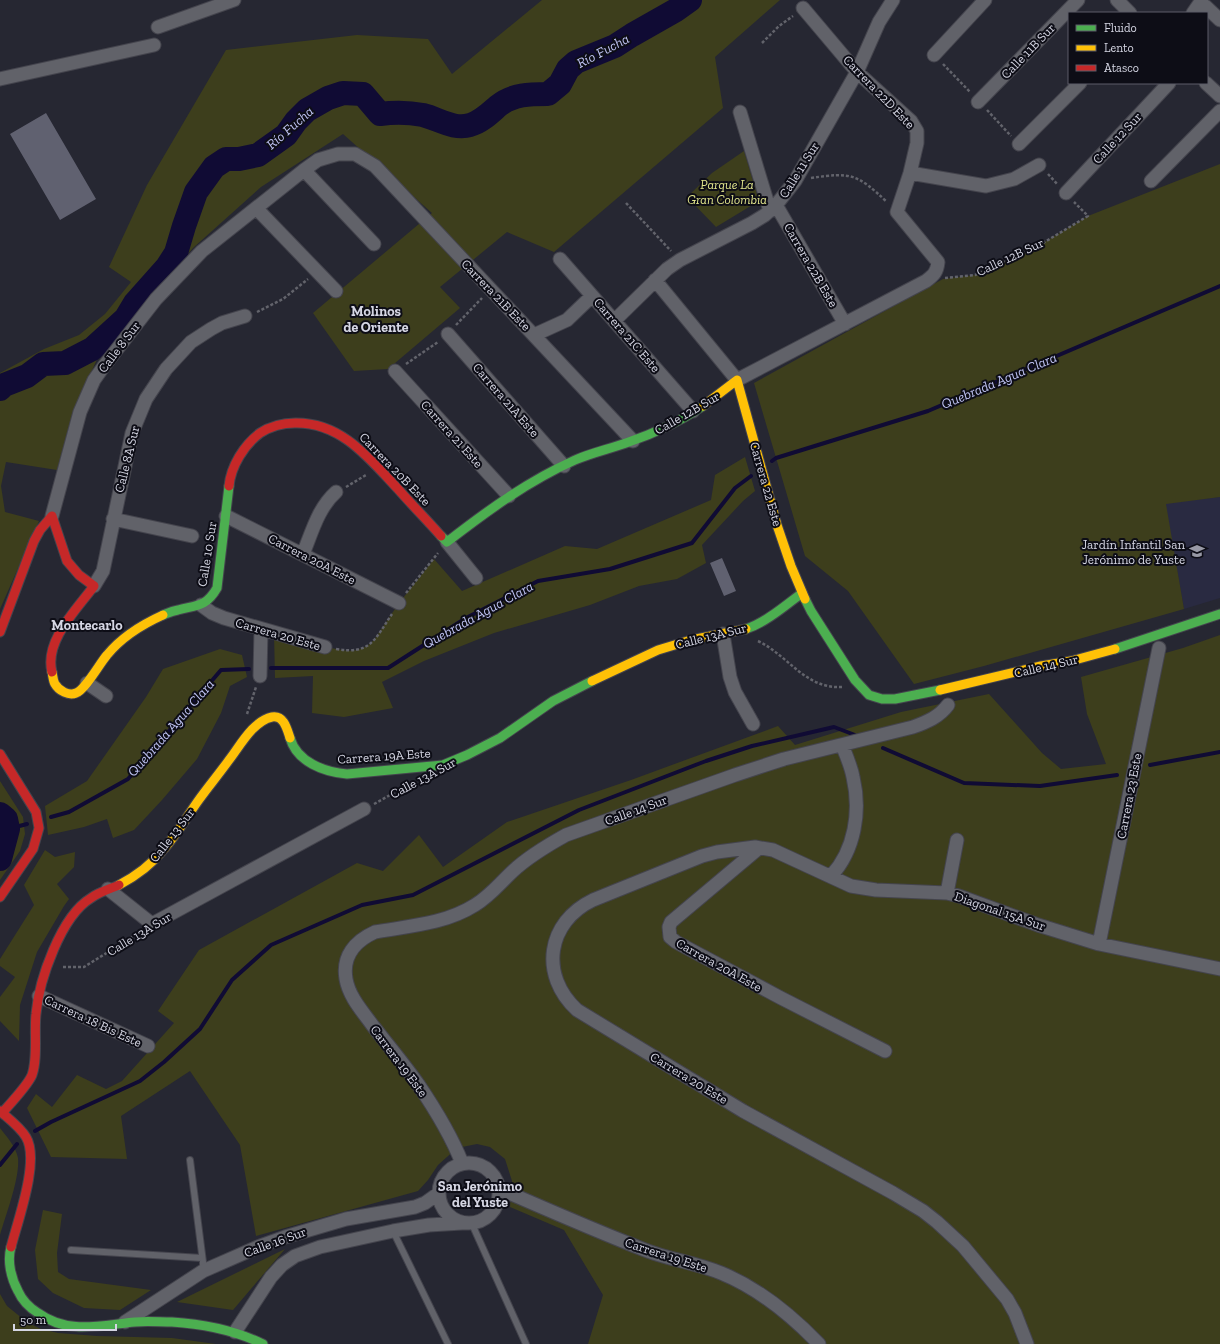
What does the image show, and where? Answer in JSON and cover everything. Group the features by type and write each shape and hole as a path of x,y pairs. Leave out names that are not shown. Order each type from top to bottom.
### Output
{"street":[{"path":"158,27 234,0"},
{"name":"Calle 11 Sur","path":"614,321 667,269 680,260 752,223 773,208 795,181 857,72 879,22 893,0"},
{"path":"934,55 985,0"},
{"name":"Calle 11B Sur","path":"978,102 1078,0"},
{"path":"1116,0 1129,12"},
{"path":"1194,12 1202,1 1220,20"},
{"name":"Carrera 22D Este","path":"803,8 857,72 911,121 917,131 917,143 910,173"},
{"path":"0,79 154,45"},
{"path":"1019,144 1079,84"},
{"name":"Calle 12 Sur","path":"1066,193 1168,84"},
{"path":"1207,84 1220,96"},
{"path":"1152,181 1220,111"},
{"name":"Carrera 22B Este","path":"740,112 773,208 845,324"},
{"name":"Calle 8 Sur","path":"0,632 34,541 40,530 52,516 80,412 92,386 104,366 135,325 178,275 202,251 318,160 338,154 355,154"},
{"name":"Carrera 21B Este","path":"355,154 375,166 633,441"},
{"path":"898,212 910,173 986,186 1014,179 1039,165"},
{"path":"304,170 374,244"},
{"path":"256,208 336,291"},
{"name":"Calle 12B Sur","path":"447,542 484,513 509,496 564,466 591,454 633,441 658,431 693,411 727,389 737,380 926,281 934,274 938,262 898,212"},
{"name":"Carrera 21C Este","path":"560,259 693,411"},
{"name":"Carrera 22 Este","path":"655,280 737,380 777,525 802,593 811,611 860,686 869,695"},
{"path":"534,335 566,320 592,296"},
{"name":"Calle 8A Sur","path":"88,681 78,693 65,693 55,684 50,664 51,654 54,643 65,623 94,586 102,571 132,432 141,410 156,384 178,355 201,335 222,323 245,316"},
{"name":"Carrera 21A Este","path":"448,334 564,466"},
{"name":"Carrera 21 Este","path":"395,371 509,496"},
{"name":"Carrera 20B Este","path":"293,423 315,424 337,432 357,446 447,542"},
{"name":"Calle 10 Sur","path":"88,681 108,654 118,643 130,634 154,619 181,609 201,605 209,600 217,588 231,472 241,453 254,438 272,427 293,423"},
{"path":"303,554 320,511 336,492"},
{"path":"52,516 58,530 65,558 70,567 94,586"},
{"name":"Carrera 20A Este","path":"226,516 399,603"},
{"path":"113,519 192,536"},
{"path":"447,542 476,578"},
{"name":"Calle 13A Sur","path":"443,765 494,742 553,701 636,660 675,645 740,631 765,620 802,593"},
{"name":"Carrera 20 Este","path":"201,605 212,613 224,618 325,647"},
{"name":"Calle 14 Sur","path":"869,695 882,699 895,699 947,689 1041,666 1071,661 1098,654 1220,614"},
{"path":"260,676 262,629"},
{"path":"723,634 734,692 753,724"},
{"name":"Carrera 23 Este","path":"1099,944 1159,648"},
{"path":"88,681 106,696"},
{"name":"Calle 14 Sur","path":"347,956 366,936 375,932 452,917 475,906 525,861 566,835 784,759 918,726 943,712 948,705"},
{"name":"Carrera 19A Este","path":"259,723 269,717 279,719 283,722 293,746 300,754 316,766 335,774 443,765"},
{"name":"Calle 13 Sur","path":"1,1112 28,1082 32,1075 34,1063 36,1013 46,968 57,940 74,914 90,898 137,874 161,853 198,801 251,731 259,723"},
{"path":"831,876 838,869 850,844 856,818 857,804 853,776 842,745"},
{"path":"0,754 36,812 39,828 38,836 33,848 0,898"},
{"name":"Calle 13A Sur","path":"152,924 364,809"},
{"path":"947,893 958,840"},
{"name":"Carrera 20 Este","path":"759,848 743,848 702,856 594,900 577,909 564,924 555,941 552,960 553,969 559,988 570,1004 585,1015 742,1111 908,1201 937,1222 963,1246 1007,1299 1017,1318 1027,1344"},
{"name":"Carrera 20A Este","path":"759,848 671,922 669,927 670,937 676,942 774,995 885,1051"},
{"name":"Diagonal 15A Sur","path":"759,848 773,850 851,886 876,890 947,893 1099,944 1220,969"},
{"path":"108,889 152,924"},
{"name":"Carrera 19 Este","path":"347,956 345,970 346,980 352,997 417,1083 442,1122 453,1142 462,1164"},
{"name":"Carrera 18 Bis Este","path":"39,996 148,1046"},
{"path":"1,1112 24,1132 31,1149 32,1162 30,1174 10,1249 10,1269 12,1280 20,1296 35,1312 61,1325 83,1328 123,1323 161,1322 213,1327 235,1332 263,1344"},
{"path":"474,1163 484,1166 491,1172 497,1180 500,1189 499,1199 493,1212 481,1221 467,1223 453,1219 446,1212 441,1203 439,1193 441,1183 446,1174 454,1167 462,1164 474,1163"},
{"name":"Carrera 19 Este","path":"500,1189 648,1251 721,1273 756,1292 773,1304 818,1344"},
{"name":"Calle 16 Sur","path":"123,1323 203,1271 285,1237 346,1219 415,1207 425,1203 439,1193"},
{"name":"Calle 16 Sur","path":"235,1332 271,1278 282,1265 295,1256 320,1248 393,1231 429,1225 467,1223"}],"lane":[{"path":"190,1160 203,1271"},
{"path":"467,1223 526,1344"},
{"path":"393,1231 448,1344"},
{"path":"71,1250 202,1258"}],"path":[{"path":"762,43 779,26 803,8"},
{"path":"795,181 844,174 866,183 898,212"},
{"path":"626,203 680,260"},
{"name":"Calle 12B Sur","path":"926,281 975,275 1033,249 1088,216"},
{"path":"245,316 265,309 283,299 318,272"},
{"path":"336,492 379,468"},
{"path":"740,631 771,648 796,670 814,682 834,688 860,686"},
{"name":"Carrera 20 Este","path":"325,647 348,651 358,650"},
{"path":"251,731 245,719 260,676"},
{"name":"Calle 13A Sur","path":"364,809 410,783"},
{"name":"Calle 13A Sur","path":"46,968 84,967 152,924"}],"shaded area":[{"name":"Jardín Infantil San Jerónimo de Yuste","path":"1220,497 1220,598 1184,609 1165,503"}],"green space":[{"path":"542,0 780,0 715,57 723,108 554,252 507,232 440,287 460,308 388,369 354,371 313,313 432,213 343,134 261,187 193,248 98,357 72,415 57,470 6,462 1,486 5,512 39,521 0,609 0,373 44,349 79,335 105,314 131,282 109,267 147,185 226,50 357,35 428,39 452,74"},
{"name":"Parque La Gran Colombia","path":"744,151 759,201 716,227 687,197 712,173"},
{"path":"1220,164 1220,497 1166,504 1184,609 984,666 914,684 848,591 805,556 754,383 943,279 975,275 1033,249 1088,216"},
{"path":"745,457 755,491 743,501 702,545 706,563 677,579 639,586 590,605 494,633 424,661 382,682 393,708 344,717 312,713 313,676 275,678 274,633 325,647 348,651 358,650 367,646 374,640 399,603 434,559 462,591 565,546 597,549 711,500 715,475"},
{"path":"1220,635 1220,1344 588,1344 603,1295 564,1230 510,1207 512,1181 505,1159 490,1147 477,1144 457,1148 438,1165 428,1180 418,1191 256,1236 240,1145 190,1071 121,1116 127,1159 51,1157 27,1108 36,1094 52,1107 77,1075 106,1089 122,1081 174,1023 158,1011 199,950 357,863 383,871 419,835 443,867 507,822 631,780 778,726 795,745 901,712 989,694 1042,753 1061,769 1106,764 1087,714 1081,677 1183,648"},
{"path":"220,649 242,655 247,677 230,686 221,713 197,759 162,800 134,830 113,838 107,819 84,827 48,835 45,806 87,781 146,697 163,669"},
{"path":"0,781 23,817 25,834 20,851 0,880"},
{"path":"45,850 55,857 75,852 74,867 57,884 69,899 37,952 20,1005 19,1041 0,1021 0,997 15,977 0,966 0,959 34,905 24,885"},
{"path":"0,1128 11,1142 15,1150 18,1158 18,1166 15,1186 0,1235"},
{"path":"43,1210 62,1214 57,1253 58,1272 69,1279 151,1290 120,1310 84,1308 53,1293 38,1279 35,1250"},
{"path":"285,1249 233,1310 177,1302"},
{"path":"0,1294 7,1306 28,1323 41,1329 58,1333 97,1336 172,1338 216,1344 0,1344"}],"building":[{"path":"46,113 96,199 60,220 10,134"},
{"path":"722,558 736,591 724,596 710,563"}],"waterway":[{"name":"Río Fucha","path":"0,389 4,385 27,376 43,364 65,363 92,349 126,318 135,303 167,267 176,253 196,192 214,167 226,159 239,159 258,155 286,135 296,121 307,110 328,98 343,93 363,94 380,114 412,113 423,115 452,125 464,126 474,124 482,120 498,106 510,99 528,95 548,94 560,84 568,69 576,62 615,46 676,10 690,0"},
{"name":"Quebrada Agua Clara","path":"772,461 776,458 928,411 1220,286"},
{"name":"Quebrada Agua Clara","path":"271,668 388,668 466,618 538,581 610,569 692,543 735,488 751,476"},
{"name":"Quebrada Agua Clara","path":"51,817 69,812 128,779 221,670 249,669"},
{"path":"35,1131 51,1122 140,1081 164,1062 200,1029 232,980 271,945 362,905 413,895 579,810 706,761 752,746 834,727 855,735"},
{"path":"883,748 964,783 1040,786 1117,775"},
{"path":"1150,765 1220,752"},
{"name":"Río Fucha","path":"0,814 6,819 8,829 0,859"},
{"name":"Quebrada Agua Clara","path":"8,829 27,824"},
{"path":"0,1165 17,1144"}],"traffic: fast":[{"path":"441,536 447,542 508,497 558,468 581,458 656,432 703,406"},
{"path":"163,615 205,602 217,588 229,486"},
{"path":"746,629 761,623 802,593"},
{"path":"805,599 855,680 869,695 882,699 895,699 940,690"},
{"path":"1115,649 1220,614"},
{"path":"290,738 294,746 305,759 321,768 338,773 347,774 443,765 467,755 500,738 553,701 592,681"},
{"path":"11,1247 9,1258 13,1281 24,1301 32,1309 49,1320 61,1324 85,1327 140,1322 184,1323 230,1331 263,1344"}],"traffic: slow":[{"path":"703,406 737,380 777,525 791,566 805,599"},
{"path":"52,672 54,683 59,689 70,694 80,691 107,655 119,643 140,627 163,615"},
{"path":"592,681 658,650 691,640 746,629"},
{"path":"940,690 1041,666 1071,661 1115,649"},
{"path":"119,885 148,866 158,856 242,741 259,723 272,717 279,718 284,723 290,738"}],"traffic: jam":[{"path":"229,486 232,471 239,456 260,433 268,428 281,424 311,424 340,435 365,454 441,536"},
{"path":"0,632 34,541 40,530 52,516 67,561 79,575 94,586 71,615 57,637 51,660 52,672"},
{"path":"0,754 36,812 39,828 33,849 0,897"},
{"path":"2,1113 23,1089 32,1075 35,1061 36,1014 38,1000 47,967 61,934 70,919 80,907 97,894 119,885"},
{"path":"0,1111 21,1130 30,1147 31,1160 29,1175 23,1206 11,1247"}],"place":[{"name":"Jardín Infantil San Jerónimo de Yuste","path":"1197,551"}],"district":[{"name":"Molinos de Oriente","path":"376,320"},
{"name":"Montecarlo","path":"87,625"},
{"name":"San Jerónimo del Yuste","path":"480,1194"}]}
